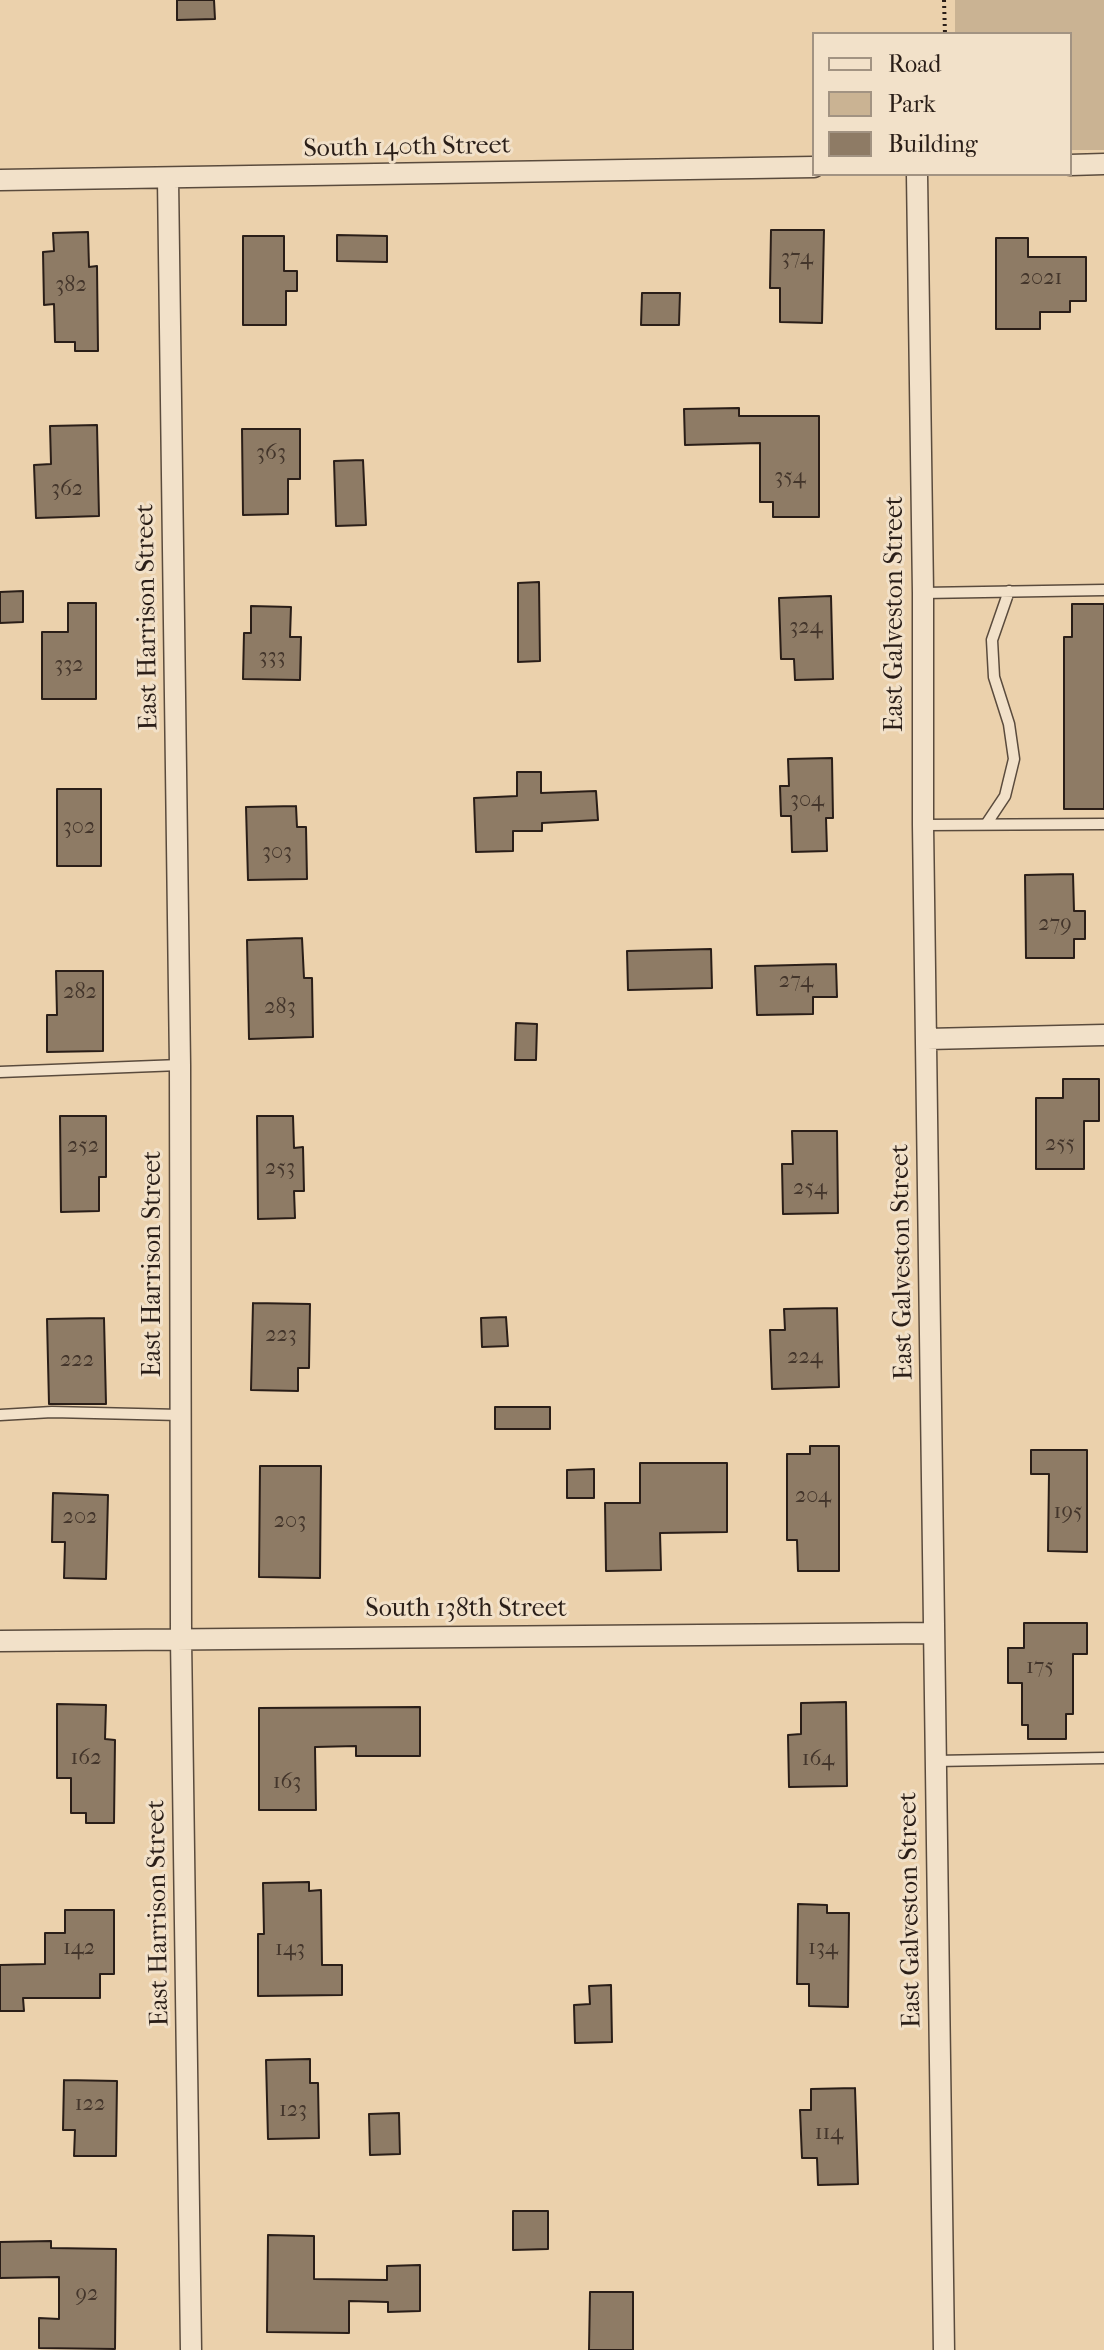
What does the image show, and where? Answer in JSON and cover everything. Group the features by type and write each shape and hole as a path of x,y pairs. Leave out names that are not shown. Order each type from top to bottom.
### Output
{"street":[{"path":"1072,165 1104,164"},
{"name":"South 140th Street","path":"0,180 812,167"},
{"name":"East Galveston Street","path":"917,176 944,2350"},
{"name":"East Harrison Street","path":"168,179 180,1065 181,1638 191,2350"},
{"path":"927,1039 1104,1035"},
{"name":"South 138th Street","path":"0,1641 933,1633"}],"lane":[{"path":"923,593 1104,590"},
{"path":"987,823 1005,796 1014,759 1009,724 994,677 992,640 1009,591"},
{"path":"923,825 1104,824"},
{"path":"0,1072 180,1065"},
{"path":"0,1415 52,1412 180,1415"},
{"path":"935,1761 1104,1758"}],"path":[{"path":"944,0 945,32"}],"green space":[{"path":"955,0 1104,0 1104,150 1072,150 1072,32 955,32"}],"building":[{"path":"177,0 214,0 215,19 177,20"},
{"path":"771,230 824,230 822,323 780,322 780,288 770,288"},
{"path":"88,232 89,267 97,266 98,351 75,351 75,342 55,342 54,304 44,305 43,252 54,251 53,233"},
{"path":"337,235 387,236 387,262 337,261"},
{"path":"243,236 284,236 284,271 297,271 297,291 286,291 286,325 243,325"},
{"path":"996,238 1028,238 1028,257 1086,257 1086,301 1070,301 1070,312 1040,312 1040,329 996,329"},
{"path":"642,293 680,293 679,325 641,325"},
{"path":"739,408 739,416 819,416 819,517 773,517 773,502 760,502 760,443 685,445 684,409"},
{"path":"97,425 99,516 36,518 34,465 51,464 50,426"},
{"path":"242,429 300,429 300,479 288,479 288,514 243,515"},
{"path":"363,460 366,525 336,526 334,461"},
{"path":"539,582 540,661 518,662 518,583"},
{"path":"23,591 23,622 0,623 0,592"},
{"path":"831,596 833,679 795,680 794,659 781,659 779,598"},
{"path":"68,603 96,603 96,699 42,699 42,632 68,632"},
{"path":"1072,604 1104,604 1104,809 1064,809 1064,637 1072,637"},
{"path":"251,606 291,607 290,637 301,637 300,680 243,679 244,633 251,633"},
{"path":"832,758 833,818 826,818 827,851 792,852 791,816 781,816 780,786 789,786 788,759"},
{"path":"517,772 541,772 541,793 596,791 598,820 542,823 542,831 513,831 513,851 476,852 474,798 517,796"},
{"path":"57,789 101,789 101,866 57,866"},
{"path":"296,806 297,827 306,827 307,879 248,880 246,807"},
{"path":"1073,874 1074,911 1085,911 1085,939 1074,939 1074,958 1026,958 1025,875"},
{"path":"302,938 304,978 312,978 313,1037 249,1039 247,940"},
{"path":"711,949 712,988 628,990 627,951"},
{"path":"836,964 837,997 813,997 813,1014 757,1015 755,966"},
{"path":"56,971 103,971 103,1051 47,1052 47,1015 57,1015"},
{"path":"516,1023 537,1024 536,1060 515,1060"},
{"path":"1063,1079 1099,1079 1099,1121 1084,1121 1084,1169 1036,1169 1036,1098 1063,1098"},
{"path":"60,1116 106,1116 106,1177 99,1177 99,1211 61,1212"},
{"path":"257,1116 293,1116 294,1148 303,1147 304,1191 294,1191 295,1218 258,1219"},
{"path":"792,1131 837,1131 838,1213 783,1214 782,1164 793,1164"},
{"path":"253,1303 310,1304 309,1368 298,1368 298,1391 251,1390"},
{"path":"837,1308 839,1387 772,1389 770,1330 785,1330 784,1309"},
{"path":"506,1317 508,1346 482,1347 481,1318"},
{"path":"104,1318 106,1404 49,1404 47,1319"},
{"path":"495,1407 550,1407 550,1429 495,1429"},
{"path":"810,1446 839,1446 839,1571 798,1571 797,1540 787,1540 787,1454 810,1454"},
{"path":"1031,1450 1087,1450 1087,1552 1048,1551 1049,1474 1031,1474"},
{"path":"640,1463 727,1463 727,1532 660,1533 661,1570 606,1571 605,1503 640,1503"},
{"path":"260,1466 321,1466 320,1578 259,1577"},
{"path":"594,1469 594,1498 567,1498 567,1470"},
{"path":"53,1493 108,1495 106,1579 64,1578 65,1542 52,1542"},
{"path":"1024,1623 1087,1623 1087,1654 1073,1654 1073,1714 1066,1714 1066,1739 1028,1739 1028,1725 1022,1725 1022,1683 1008,1683 1008,1648 1024,1648"},
{"path":"846,1702 847,1786 789,1787 788,1735 801,1734 801,1703"},
{"path":"57,1704 106,1705 105,1739 115,1740 114,1823 86,1823 86,1813 71,1813 71,1778 57,1778"},
{"path":"420,1707 420,1756 356,1756 356,1746 315,1747 316,1810 259,1810 259,1708"},
{"path":"309,1882 309,1891 321,1890 322,1965 342,1965 342,1995 258,1996 258,1934 264,1934 263,1883"},
{"path":"798,1904 827,1905 827,1913 849,1913 848,2007 809,2006 809,1984 797,1984"},
{"path":"65,1910 114,1910 114,1974 100,1974 100,1998 23,1998 24,2011 0,2011 0,1965 45,1964 45,1933 65,1933"},
{"path":"611,1985 612,2042 575,2043 574,2005 590,2004 589,1986"},
{"path":"310,2059 310,2083 318,2083 319,2138 268,2139 266,2060"},
{"path":"64,2080 117,2081 116,2156 74,2156 75,2130 63,2130"},
{"path":"855,2088 858,2184 818,2185 817,2158 802,2158 800,2110 811,2110 811,2089"},
{"path":"399,2113 400,2154 370,2155 369,2114"},
{"path":"513,2211 548,2211 548,2249 513,2250"},
{"path":"268,2235 314,2236 314,2279 387,2280 387,2266 420,2265 420,2311 388,2312 388,2302 349,2301 349,2333 267,2332"},
{"path":"51,2241 51,2248 116,2249 115,2349 39,2348 39,2318 59,2319 59,2277 0,2278 0,2242"},
{"path":"590,2292 633,2292 633,2350 589,2350"}]}
